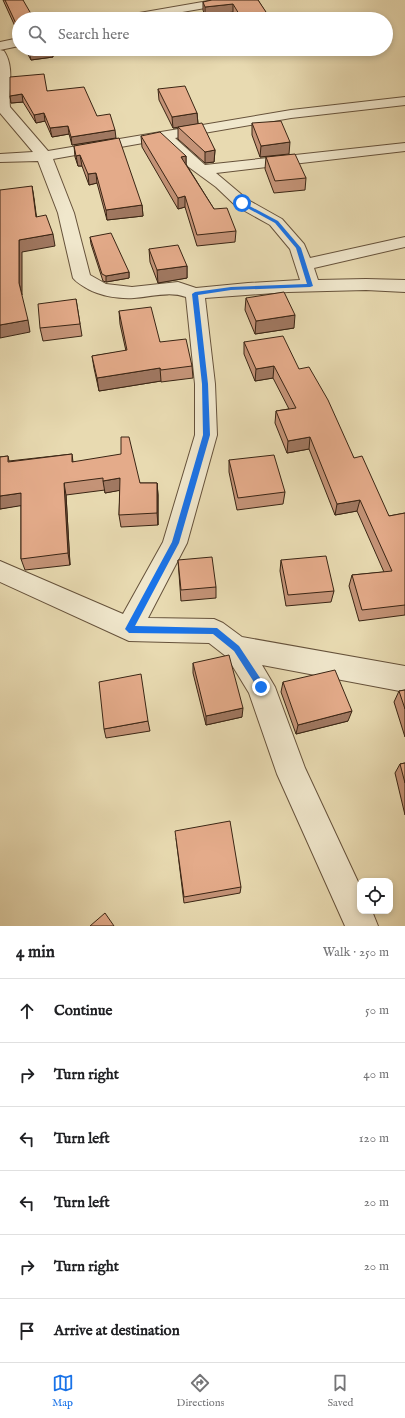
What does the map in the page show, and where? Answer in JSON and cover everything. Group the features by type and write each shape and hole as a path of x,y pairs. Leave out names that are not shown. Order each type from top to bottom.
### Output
{"street":[{"path":"163,12 234,0"},
{"path":"12,48 1,58 1,101 3,108 44,156 66,213 82,278 102,289 132,293 178,288 195,294 231,289 373,283 405,286"},
{"path":"0,158 44,156 163,135 178,134 263,117 366,104 405,101"},
{"path":"163,135 191,162 242,203 276,222 298,248 310,286"},
{"path":"201,170 405,147"},
{"path":"304,265 405,242"},
{"path":"129,629 175,543 206,435 205,384 195,294"},
{"path":"0,571 129,629 214,631 236,648 261,687 292,774 362,926"},
{"path":"236,648 405,679"}],"building":[{"path":"5,0 23,0 30,12 12,12 12,15"},
{"path":"212,0 258,0 266,12 238,12 233,4 205,7 203,2"},
{"path":"44,74 47,91 84,87 97,116 110,114 115,130 71,137 68,126 50,128 44,113 34,115 22,94 10,96 10,77"},
{"path":"185,86 197,113 172,117 158,89"},
{"path":"281,121 290,142 261,146 252,123"},
{"path":"202,123 215,150 205,152 178,127"},
{"path":"160,132 186,156 181,157 214,209 227,208 236,231 197,235 185,196 178,198 141,136"},
{"path":"119,138 142,205 106,210 96,173 88,174 80,155 76,156 74,146"},
{"path":"295,154 306,178 275,181 266,157"},
{"path":"32,186 36,217 46,215 53,234 19,240 19,283 28,320 0,325 0,190"},
{"path":"111,233 129,272 106,276 102,274 90,237"},
{"path":"178,245 187,266 157,270 149,249"},
{"path":"284,292 295,315 256,321 246,298"},
{"path":"76,299 80,324 40,328 38,304"},
{"path":"151,307 160,342 186,339 192,366 161,370 160,368 97,378 92,356 127,350 119,311"},
{"path":"283,336 299,369 309,367 328,400 354,458 362,456 389,516 405,513 405,605 362,610 352,575 392,571 360,500 337,504 310,437 288,441 276,411 296,408 274,366 256,369 244,342"},
{"path":"121,437 129,437 140,483 157,483 157,513 119,515 120,478 103,481 103,478 64,483 68,553 21,559 21,493 0,496 0,457 8,456 8,462 72,454 72,462 121,454"},
{"path":"274,455 285,492 238,498 229,460"},
{"path":"326,556 334,591 288,595 281,560"},
{"path":"212,557 216,587 181,590 178,560"},
{"path":"229,655 243,708 206,716 193,663"},
{"path":"335,670 352,711 298,725 283,682"},
{"path":"141,674 148,721 104,729 99,682"},
{"path":"405,690 405,709 399,691"},
{"path":"405,763 405,783 400,764"},
{"path":"230,821 241,887 184,897 175,831"},
{"path":"105,913 114,926 90,926"}],"route":[{"path":"242,203 276,222 298,248 310,286 231,289 195,294 205,384 206,435 175,543 129,629 214,631 236,648 261,687"}]}
